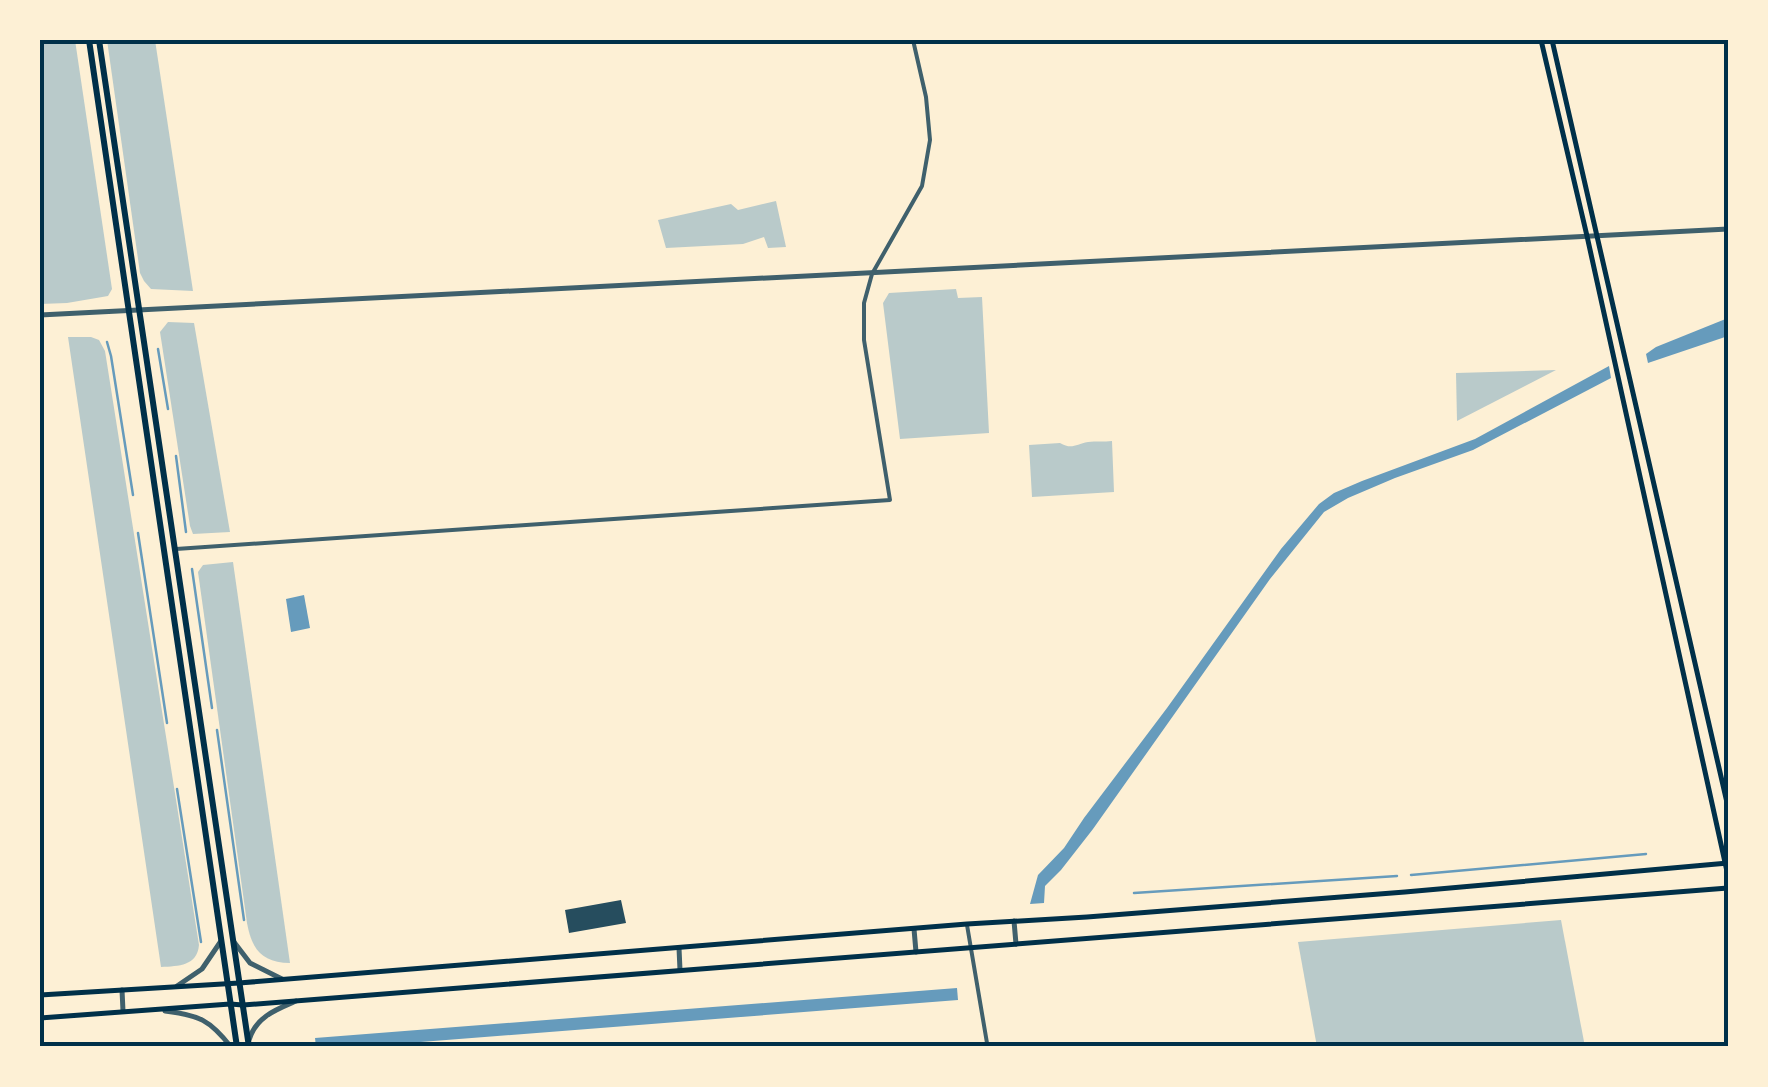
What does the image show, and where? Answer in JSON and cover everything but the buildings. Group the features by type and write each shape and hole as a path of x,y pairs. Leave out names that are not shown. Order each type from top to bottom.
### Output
{"main road":[{"path":"89,40 234,1047"},
{"path":"99,40 249,1045"},
{"path":"1541,40 1728,876"},
{"path":"1552,40 1728,807"},
{"path":"40,995 239,983 1405,892 1727,863"},
{"path":"40,1018 680,972 1728,888"}],"street":[{"path":"174,549 890,500 864,340 864,303 872,274 922,186 930,140 926,97 913,40"},
{"path":"40,315 1728,229"},
{"path":"1014,921 1016,944"},
{"path":"967,924 986,1044"},
{"path":"914,929 916,952"},
{"path":"232,938 250,963 282,979"},
{"path":"177,986 202,969 220,941"},
{"path":"679,948 680,972"},
{"path":"122,990 124,1012"},
{"path":"249,1045 252,1030 264,1017 296,1001"},
{"path":"152,1009 203,1018 234,1047"}],"shaded area":[{"path":"40,40 75,40 112,289 108,296 40,304"},
{"path":"107,40 155,40 193,291 151,289 140,273"},
{"path":"776,201 786,247 768,248 764,237 743,244 666,248 658,220 731,204 738,210"},
{"path":"956,289 958,298 982,297 989,433 900,439 883,303 889,293"},
{"path":"168,322 194,323 230,532 193,534 190,526 160,332"},
{"path":"68,337 99,340 105,351 199,945 195,957 180,965 161,967"},
{"path":"1556,370 1457,421 1456,373"},
{"path":"1112,441 1114,492 1032,497 1029,445 1071,446"},
{"path":"233,562 290,963 260,953 247,923 198,572 203,565"},
{"path":"1561,920 1585,1047 1317,1047 1298,942"}],"water":[{"path":"1728,318 1728,336 1648,363 1646,354 1656,347"},
{"path":"1609,366 1611,378 1473,450 1395,478 1324,512 1270,579 1093,829 1045,886 1044,903 1030,904 1038,875 1064,848 1281,549 1319,504 1362,481 1475,439"},
{"path":"304,595 310,628 291,632 286,599"},
{"path":"957,988 958,1000 357,1047 316,1047 315,1038"}],"waterway":[{"path":"107,342 133,495"},
{"path":"158,349 168,409"},
{"path":"176,456 186,532"},
{"path":"138,533 167,723"},
{"path":"192,569 212,708"},
{"path":"217,730 244,920"},
{"path":"177,789 201,942"},
{"path":"1411,875 1646,854"},
{"path":"1134,893 1397,876"}]}
